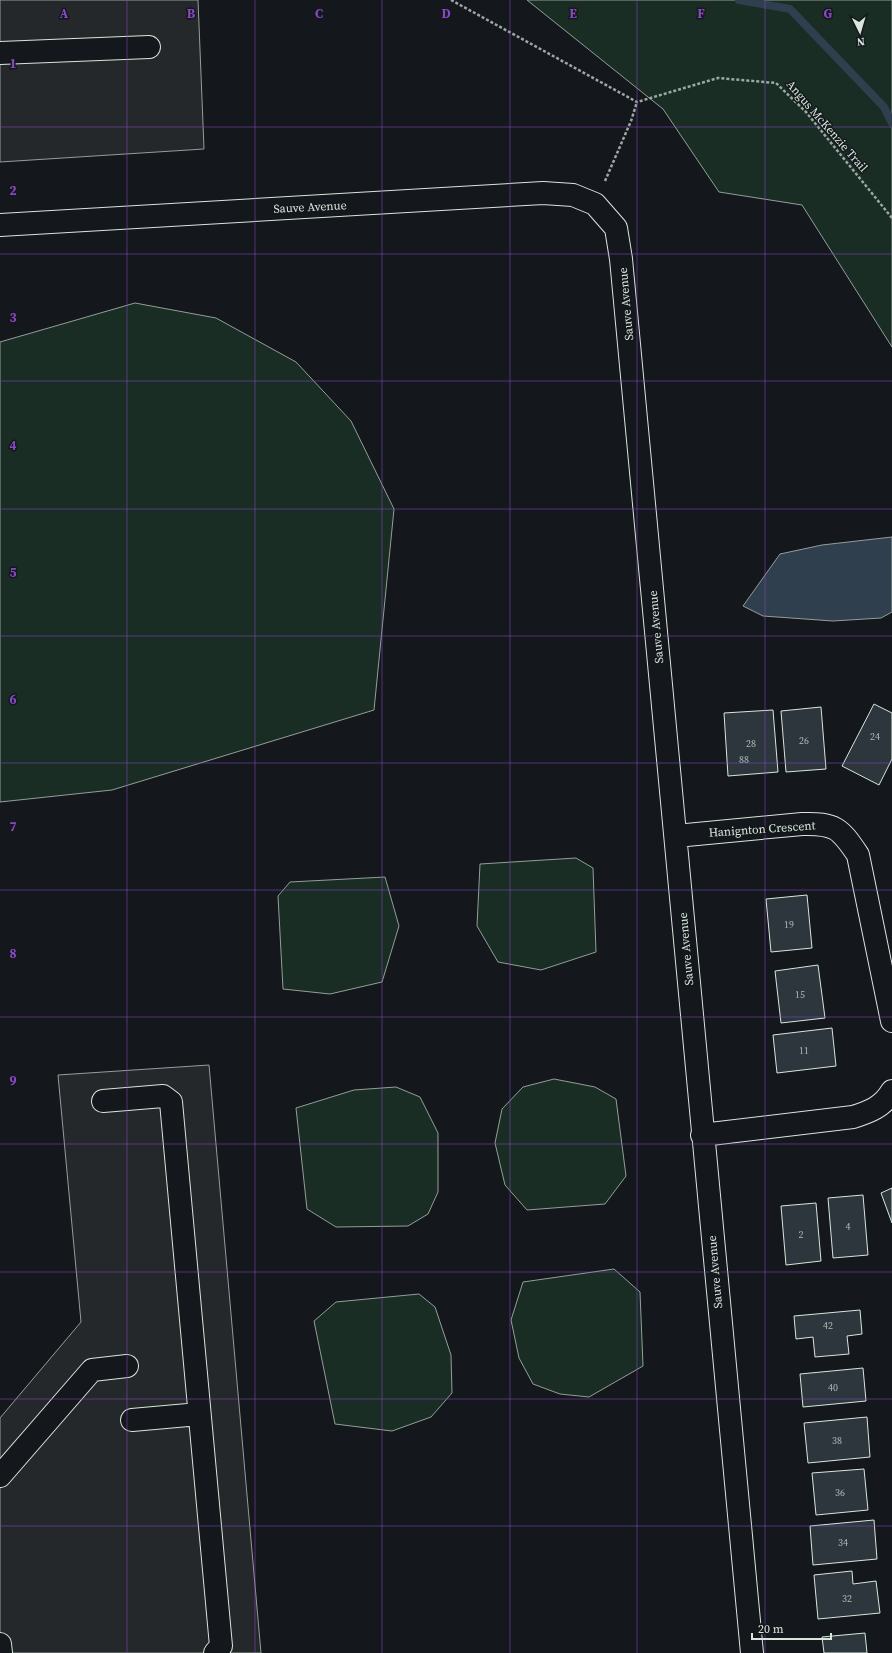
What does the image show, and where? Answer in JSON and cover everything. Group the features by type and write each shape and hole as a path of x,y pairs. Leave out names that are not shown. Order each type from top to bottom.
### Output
{"street":[{"path":"0,53 149,46"},
{"name":"Sauve Avenue","path":"0,225 543,193 573,195 595,204 616,228 621,259 676,836 702,1134 752,1653"},
{"name":"Hanignton Crescent","path":"676,836 802,824 819,824 836,827 848,840 858,855 892,1021"},
{"path":"702,1134 853,1117 870,1111 887,1100 892,1092"},
{"path":"103,1101 163,1096 171,1102 221,1646 215,1653"},
{"path":"0,1476 92,1370 127,1366"},
{"path":"132,1420 199,1414"},
{"path":"0,1644 1,1653"}],"path":[{"path":"451,0 637,102 631,121 595,204"},
{"name":"Angus McKenzie Trail","path":"637,102 718,78 776,83 806,112 892,218"}],"green space":[{"path":"527,0 892,0 892,347 802,205 719,192 663,109"},
{"path":"135,303 216,318 296,362 351,421 394,509 374,710 112,790 0,802 0,342"},
{"path":"576,858 593,868 596,952 541,970 498,962 477,926 480,864"},
{"path":"385,877 399,926 382,982 330,994 283,989 278,896 290,882"},
{"path":"554,1079 595,1087 616,1099 626,1176 605,1204 527,1210 505,1185 495,1143 502,1109 523,1087"},
{"path":"396,1087 420,1097 438,1133 438,1192 428,1214 408,1226 336,1227 307,1209 296,1108 354,1090"},
{"path":"614,1269 640,1292 643,1366 589,1397 560,1394 533,1384 519,1358 511,1320 523,1282"},
{"path":"419,1294 435,1307 451,1355 452,1393 431,1417 392,1431 335,1424 314,1321 336,1302"}],"shaded area":[{"path":"0,0 198,0 204,149 0,162"},
{"path":"209,1065 261,1653 0,1653 0,1418 81,1322 58,1075"}],"water":[{"path":"892,537 892,612 881,618 833,621 763,616 743,606 780,554 822,545"}],"building":[{"path":"874,704 892,713 892,759 879,785 842,766"},
{"path":"821,707 826,769 786,772 781,711"},
{"path":"773,710 778,772 728,776 724,713"},
{"path":"807,895 812,948 771,952 766,899"},
{"path":"818,965 825,1018 781,1023 775,971"},
{"path":"832,1028 836,1066 777,1073 773,1035"},
{"path":"892,1188 892,1223 881,1193"},
{"path":"863,1195 868,1255 833,1258 828,1198"},
{"path":"816,1203 821,1261 786,1265 781,1206"},
{"path":"860,1310 862,1334 847,1336 849,1354 815,1357 813,1337 796,1339 794,1316"},
{"path":"863,1368 866,1401 803,1407 800,1374"},
{"path":"867,1417 870,1457 808,1463 804,1423"},
{"path":"864,1469 868,1510 816,1515 812,1473"},
{"path":"874,1520 877,1559 813,1565 810,1526"},
{"path":"852,1571 853,1584 876,1581 880,1613 818,1619 814,1575"},
{"path":"865,1633 867,1653 824,1653 822,1637"}],"waterway":[{"path":"739,0 790,9 884,107 892,123"}]}
